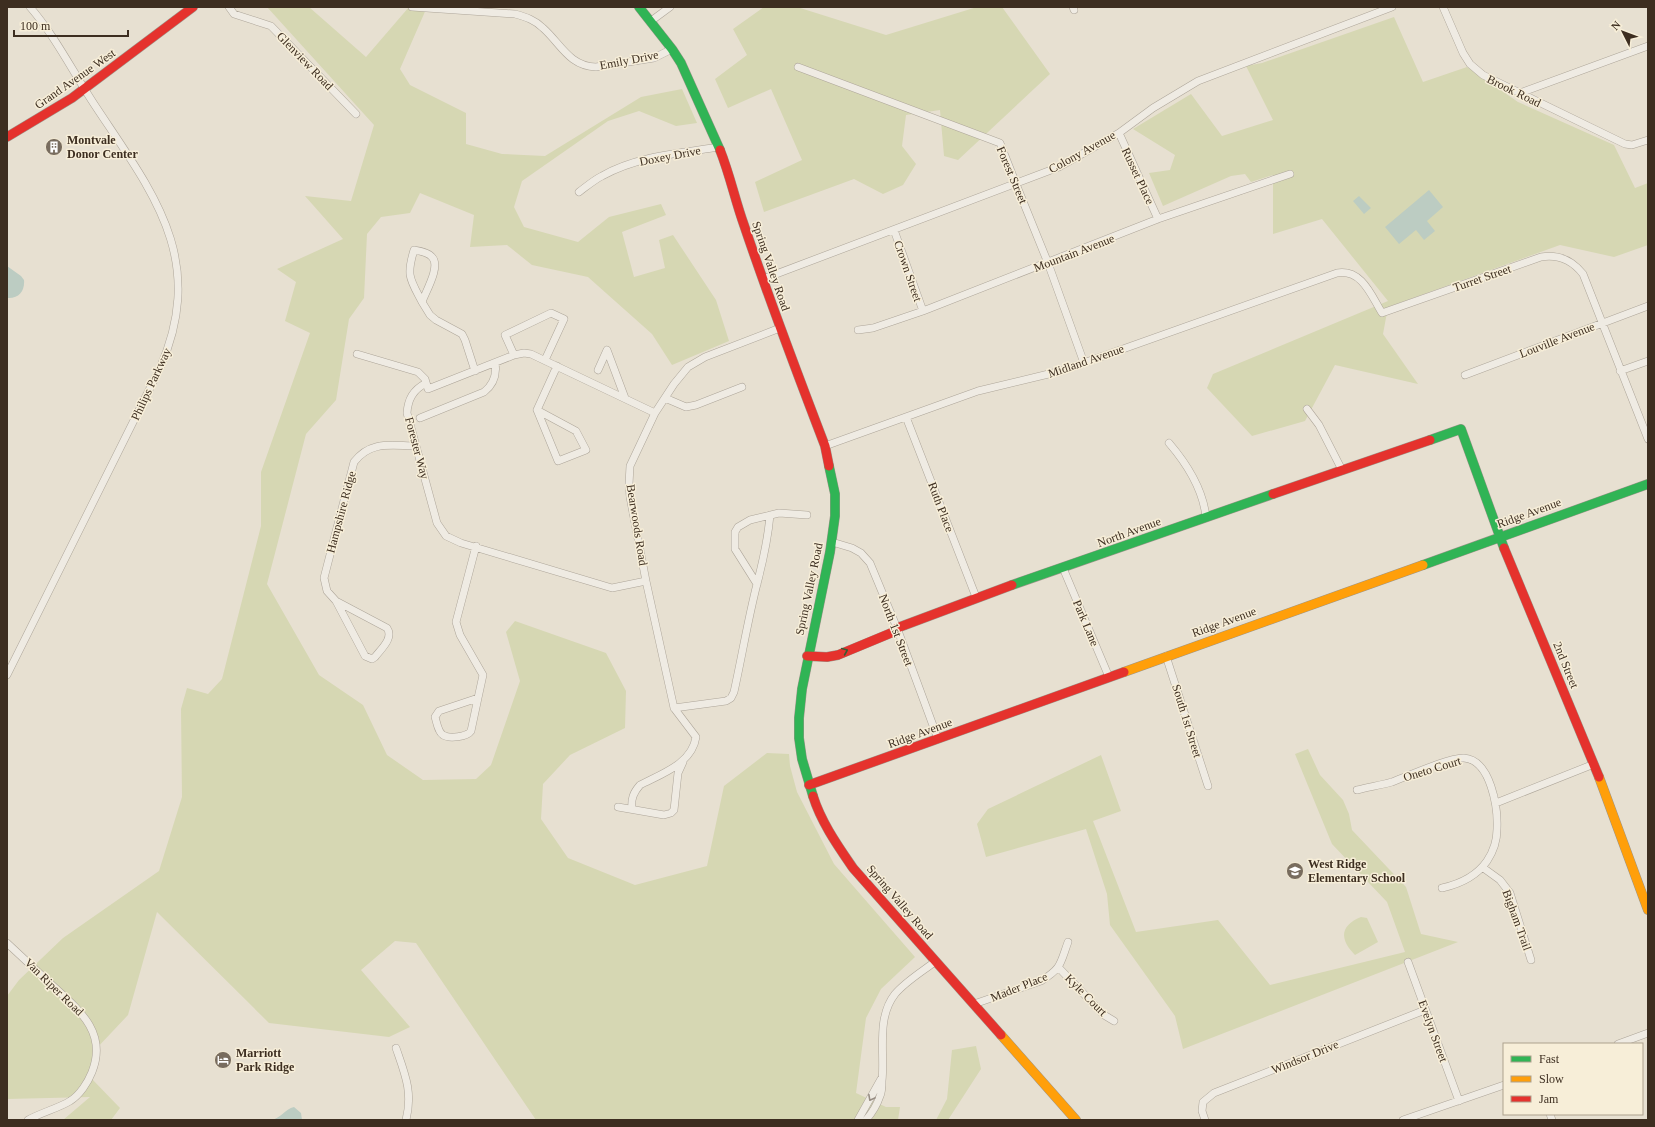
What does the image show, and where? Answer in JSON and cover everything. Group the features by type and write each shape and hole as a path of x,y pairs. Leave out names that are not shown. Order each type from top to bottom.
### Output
{"street":[{"name":"Philips Parkway","path":"7,675 160,368 173,333 178,306 176,258 170,234 162,213 140,174 46,28 30,7"},
{"name":"Grand Avenue West","path":"7,137 85,89 193,7"},
{"name":"Glenview Road","path":"229,7 234,14 271,26 356,114"},
{"name":"Emily Drive","path":"412,7 516,14 525,17 543,27 570,58 587,67 654,58 672,49"},
{"name":"Spring Valley Road","path":"639,7 672,49 688,78 719,147 729,173 743,223 780,328 825,446 835,494 835,516 832,542 807,656 799,718 802,759 816,805 826,825 853,868 1076,1120"},
{"path":"651,21 670,7"},
{"name":"Colony Avenue","path":"763,279 1059,167 1118,133 1158,104 1198,81 1392,7"},
{"name":"Brook Road","path":"1443,7 1463,53 1470,64 1482,75 1618,142 1632,145 1648,140"},
{"path":"1520,93 1648,46"},
{"name":"Forest Street","path":"798,67 1000,143 1048,262 1084,363"},
{"name":"Russet Place","path":"1118,133 1158,219"},
{"name":"Doxey Drive","path":"580,192 604,175 636,162 719,147"},
{"name":"Mountain Avenue","path":"858,330 873,328 923,311 1158,219 1290,174"},
{"name":"Crown Street","path":"894,230 923,311"},
{"path":"422,302 436,269 435,262 429,254 414,250 409,265 409,272 410,278 422,302 430,315 436,320 462,334 475,371"},
{"name":"Turret Street","path":"1345,272 1356,275 1361,280 1382,313 1541,257 1556,256 1571,262 1583,274 1601,323"},
{"name":"Midland Avenue","path":"825,446 978,391 1036,378 1084,363 1330,275 1345,272"},
{"name":"Louville Avenue","path":"1465,375 1648,306"},
{"path":"514,355 505,335 551,313 564,319 545,360"},
{"path":"1601,323 1648,439"},
{"name":"Bearwoods Road","path":"618,807 664,815 672,813 674,810 678,773 683,762 692,751 696,737 674,708 646,581 630,497 630,466 655,413 674,384 688,367 705,357 780,328"},
{"path":"598,370 607,350 625,398"},
{"path":"357,354 418,372 422,375 428,389 514,355 524,353 531,354 655,413"},
{"path":"1620,371 1648,362"},
{"path":"420,418 484,392 489,388 496,377 495,363"},
{"path":"537,410 576,431 586,450 558,461 537,410 557,366"},
{"name":"Forester Way","path":"426,383 414,392 407,405 408,420 437,523 441,530 453,540 612,588 646,581"},
{"path":"665,398 677,404 691,406 742,387"},
{"path":"1307,409 1319,425 1342,470"},
{"name":"Ruth Place","path":"906,418 976,597"},
{"name":"North Avenue","path":"807,656 827,657 838,655 891,633 897,628 976,597 1461,429"},
{"name":"2nd Street","path":"1461,429 1500,537 1594,764 1648,910"},
{"path":"1170,443 1188,468 1201,498 1206,517"},
{"name":"Hampshire Ridge","path":"336,601 365,656 368,658 375,657 388,639 389,631 387,628 336,601 326,591 324,578 354,462 359,455 372,447 380,445 416,446"},
{"name":"Ridge Avenue","path":"809,785 1648,484"},
{"path":"757,584 735,548 735,532 744,522 770,515 779,513 807,515"},
{"path":"674,708 726,701 731,698 735,687 768,540 770,515"},
{"name":"North 1st Street","path":"832,542 852,548 860,553 870,564 897,628 938,739"},
{"path":"476,546 456,622 460,635 483,675 471,731 469,734 464,736 443,735 435,717 438,711 478,698"},
{"name":"Park Lane","path":"1063,568 1109,677"},
{"name":"South 1st Street","path":"1166,656 1208,786"},
{"name":"Oneto Court","path":"1357,790 1391,782 1456,759 1463,758 1476,762 1481,767 1492,789 1496,803 1496,840 1493,851 1482,867 1465,880 1442,888"},
{"name":"Bearwoods Road","path":"632,809 632,796 640,785 683,762"},
{"path":"1496,803 1594,764"},
{"name":"Bigham Trail","path":"1482,867 1500,880 1510,893 1531,960"},
{"name":"Mader Place","path":"974,1004 1051,975 1059,968 1068,942"},
{"name":"Van Riper Road","path":"7,943 78,1009 91,1027 97,1046 97,1054 93,1068 86,1083 79,1092 70,1101 28,1120"},
{"path":"866,1120 881,1095 883,1075 883,1026 890,1003 895,994 903,986 936,961"},
{"name":"Evelyn Street","path":"1408,962 1459,1101"},
{"name":"Kyle Court","path":"1059,968 1104,1015 1114,1021"},
{"name":"Windsor Drive","path":"1205,1120 1202,1111 1203,1102 1214,1093 1425,1010"},
{"path":"1621,1043 1648,1034"},
{"path":"396,1048 403,1063 408,1087 409,1100 406,1120"},
{"path":"858,1120 883,1075"},
{"path":"1403,1120 1503,1085"}],"green space":[{"path":"267,7 309,7 366,57 409,7 427,7 400,69 410,85 466,113 466,144 502,154 545,156 641,97 682,89 697,123 676,126 639,111 608,121 522,181 514,207 524,227 578,242 609,217 661,204 666,215 622,232 634,277 665,268 659,240 673,235 716,300 729,341 672,365 652,334 588,277 532,265 507,245 470,247 474,215 420,193 410,213 381,217 367,234 364,298 349,319 336,400 306,434 267,584 319,675 363,705 387,755 423,780 476,779 491,765 520,681 506,632 515,621 606,653 626,691 625,728 570,755 543,784 541,819 568,858 635,885 707,866 724,786 767,753 789,754 790,766 797,792 834,864 915,957 881,989 866,1018 856,1093 886,1107 900,1107 898,1120 536,1120 416,943 395,941 361,970 410,1027 389,1037 269,1023 157,912 128,1015 96,1049 91,1078 120,1108 111,1120 63,1120 90,1097 7,1099 7,996 19,980 63,938 159,871 182,797 181,709 187,688 208,694 222,679 261,526 261,472 310,333 285,321 296,282 277,269 343,239 305,196 351,201 374,125"},
{"path":"764,7 797,7 886,35 977,7 1002,7 1050,74 958,160 944,156 940,110 906,115 902,146 916,164 903,185 883,194 854,179 764,212 755,182 802,160 771,89 728,108 715,79 747,55 733,29"},
{"path":"1394,17 1423,82 1467,67 1518,102 1614,145 1635,188 1648,183 1648,245 1614,257 1560,245 1388,307 1383,334 1418,384 1335,365 1305,421 1252,436 1207,388 1213,374 1388,301 1322,219 1273,234 1273,175 1251,182 1245,174 1231,176 1163,206 1149,173 1170,170 1175,155 1133,129 1191,94 1222,136 1273,120 1246,66 1262,63"},
{"path":"1308,749 1320,775 1343,800 1349,814 1352,830 1406,887 1421,934 1458,942 1183,1049 1175,1016 1110,925 1107,894 1086,829 986,857 977,824 988,809 1101,755 1121,811 1093,821 1136,932 1218,920 1270,985 1405,952 1387,902 1332,844 1295,754"},
{"path":"1361,917 1367,918 1378,942 1355,955 1347,944 1344,934 1345,929 1349,925"},
{"path":"976,1046 981,1069 948,1120 936,1120 947,1099 952,1050"}],"shaded area":[{"path":"1429,190 1443,207 1427,221 1435,231 1424,240 1416,230 1399,244 1385,227"},
{"path":"1359,196 1371,208 1364,214 1353,201"},
{"path":"7,266 24,280 23,288 20,294 11,298 7,298"},
{"path":"294,1107 301,1113 302,1120 271,1120 277,1118"}],"traffic: fast":[{"path":"639,7 681,63 720,150"},
{"path":"1430,440 1461,429 1504,548"},
{"path":"813,796 802,759 799,738 799,718 802,689 830,552 835,516 835,494 829,466"},
{"path":"1423,565 1648,484"},
{"path":"1012,585 1273,494"}],"traffic: slow":[{"path":"1124,672 1423,565"},
{"path":"1599,777 1648,910"},
{"path":"1001,1035 1076,1120"}],"traffic: jam":[{"path":"7,137 72,98 193,7"},
{"path":"720,150 763,280 825,446 829,466"},
{"path":"1273,494 1430,440"},
{"path":"1504,548 1599,777"},
{"path":"807,656 827,657 838,655 891,633 897,628 1012,585"},
{"path":"809,785 1124,672"},
{"path":"813,796 825,824 853,868 1001,1035"}],"place":[{"name":"Montvale Donor Center","path":"54,147"},
{"name":"West Ridge Elementary School","path":"1295,871"},
{"name":"Marriott Park Ridge","path":"223,1060"}]}
